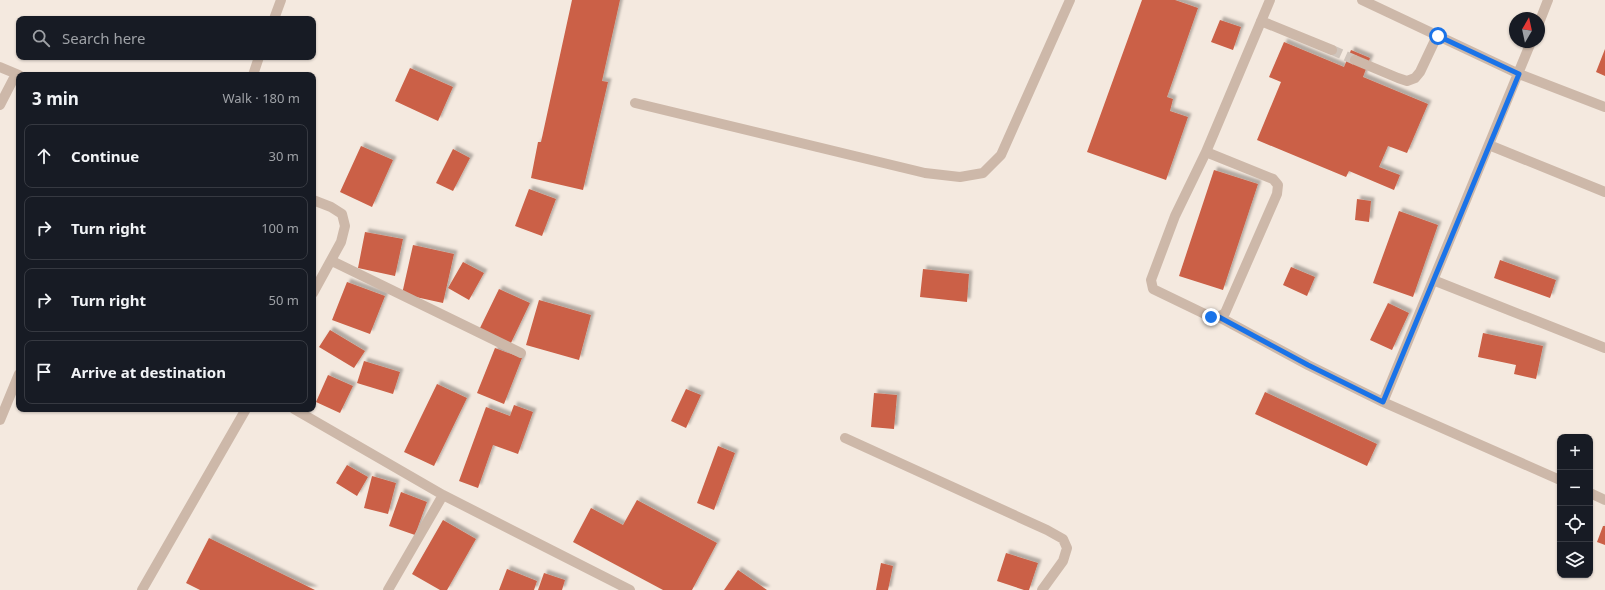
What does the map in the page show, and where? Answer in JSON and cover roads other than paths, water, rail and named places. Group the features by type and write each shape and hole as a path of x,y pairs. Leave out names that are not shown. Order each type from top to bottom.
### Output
{"street":[{"path":"275,16 281,0"},
{"path":"635,103 924,173 960,177 983,173 1001,155 1070,0"},
{"path":"1270,0 1206,152 1175,216 1151,283 1155,291 1211,317 1219,317 1308,365 1383,402 1557,479"},
{"path":"1362,0 1519,74 1605,107"},
{"path":"1543,12 1548,0"},
{"path":"1261,21 1332,50"},
{"path":"1355,60 1408,81 1415,78 1420,72 1438,36"},
{"path":"1383,402 1530,48"},
{"path":"254,72 259,60"},
{"path":"0,67 16,75"},
{"path":"0,105 16,77"},
{"path":"1489,146 1605,192"},
{"path":"1206,152 1273,179 1278,185 1277,194 1224,312 1222,316 1219,317"},
{"path":"316,201 331,207 342,214 345,226 341,242 316,289"},
{"path":"332,261 521,353"},
{"path":"1433,280 1605,348"},
{"path":"0,420 16,381"},
{"path":"142,590 244,412"},
{"path":"299,412 443,495 630,590"},
{"path":"846,438 1047,530 1063,539 1067,548 1063,561 1042,590"},
{"path":"1593,494 1605,500"},
{"path":"388,590 443,495"}],"tunnel":[{"path":"1332,50 1355,60"}]}
